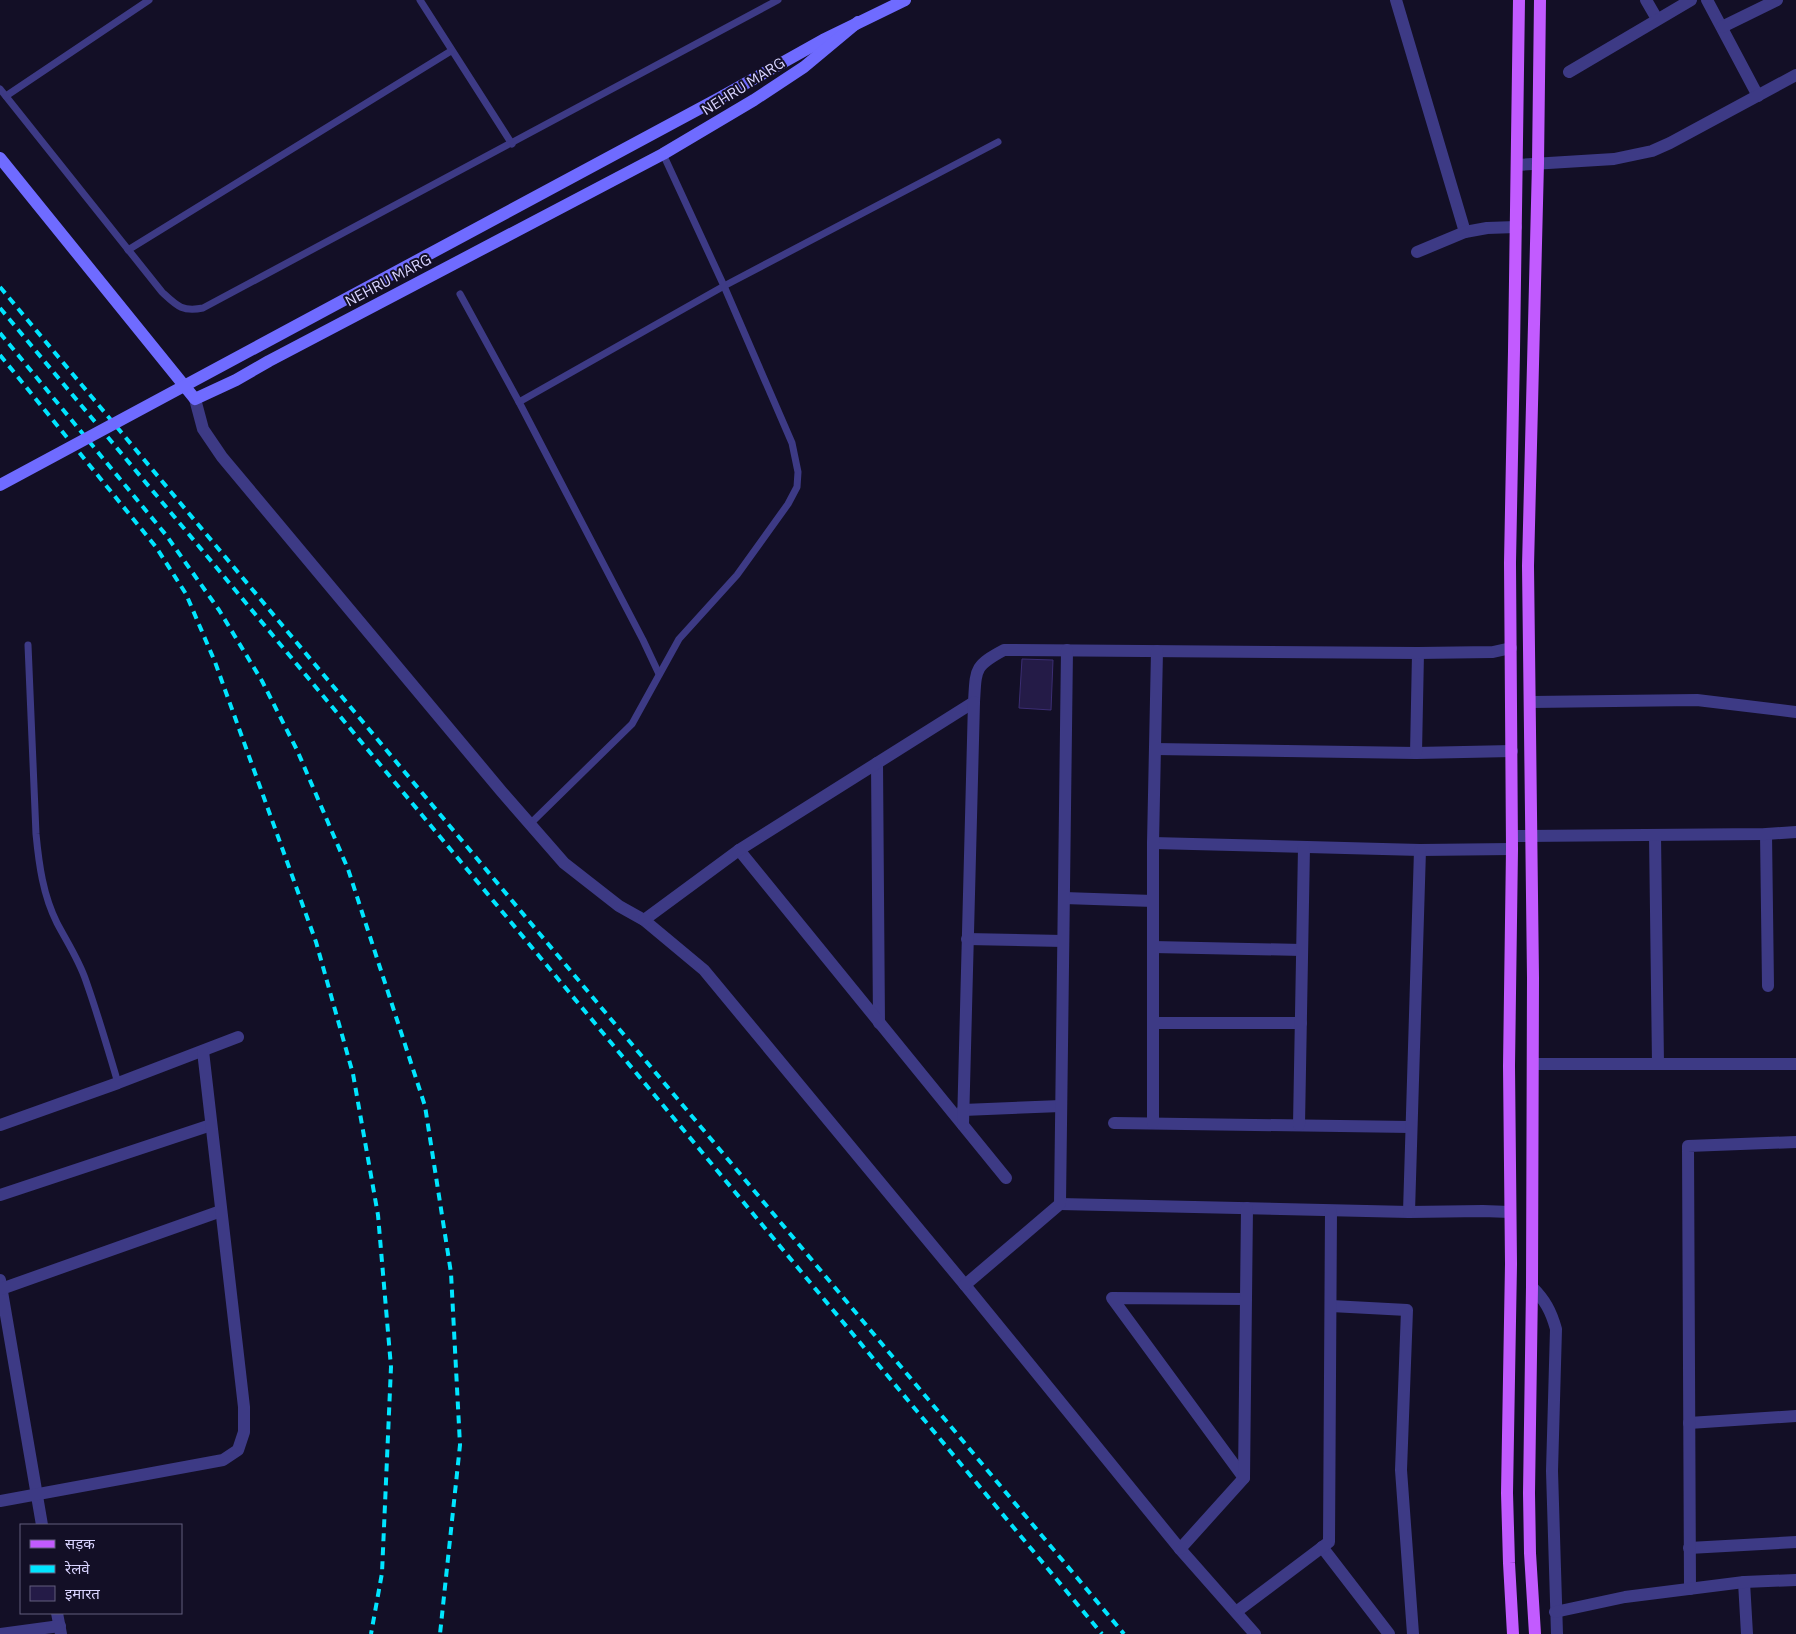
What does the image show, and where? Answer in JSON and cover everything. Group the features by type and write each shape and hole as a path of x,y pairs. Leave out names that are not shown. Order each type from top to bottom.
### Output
{"main road":[{"path":"1514,1634 1507,1493 1512,849 1510,563 1519,0"},
{"path":"1535,1634 1530,1553 1529,1493 1533,1064 1528,566 1540,0"},
{"path":"1514,384 1533,383"}],"street":[{"path":"0,485 858,22 905,0"},
{"path":"1396,0 1465,232"},
{"path":"1646,0 1657,19"},
{"path":"1569,72 1691,0"},
{"path":"1707,0 1758,96"},
{"path":"1722,27 1777,0"},
{"name":"NEHRU MARG","path":"195,399 236,380 663,154 754,100 798,71 858,22"},
{"path":"1517,165 1614,159 1652,151 1796,75"},
{"path":"0,158 195,399 204,428 222,457 530,824 564,863 583,879 619,906 644,920 704,970 1180,1549 1255,1634"},
{"path":"1417,252 1465,232 1516,226"},
{"path":"963,1125 974,702 976,674 984,661 1004,650 1418,653 1493,652 1511,648"},
{"path":"1060,1204 1067,650"},
{"path":"1152,1123 1153,843 1157,651"},
{"path":"1416,753 1418,653"},
{"path":"1530,702 1697,700 1796,712"},
{"path":"644,920 739,850 974,702"},
{"path":"1155,749 1416,753 1512,751"},
{"path":"877,763 880,1023"},
{"path":"1512,836 1766,834 1796,832"},
{"path":"1766,834 1768,986"},
{"path":"1655,835 1658,1064"},
{"path":"1153,843 1420,850 1512,849"},
{"path":"1299,1125 1304,847"},
{"path":"739,850 1006,1178"},
{"path":"1409,1212 1420,850"},
{"path":"1064,898 1153,901"},
{"path":"968,939 1063,941"},
{"path":"1153,948 1302,950"},
{"path":"1153,1023 1300,1024"},
{"path":"0,1125 118,1084 238,1037"},
{"path":"0,1500 223,1460 238,1450 244,1432 244,1407 202,1051"},
{"path":"1533,1064 1796,1064"},
{"path":"963,1110 1061,1106"},
{"path":"1114,1123 1411,1127"},
{"path":"0,1195 211,1125"},
{"path":"1690,1589 1688,1146 1796,1142"},
{"path":"964,1284 1060,1204 1409,1212 1510,1212"},
{"path":"1180,1549 1244,1478 1247,1208"},
{"path":"1236,1612 1329,1542 1331,1210"},
{"path":"42,1524 1,1284 221,1212"},
{"path":"1532,1287 1544,1299 1552,1314 1556,1329 1552,1471 1557,1634"},
{"path":"1244,1478 1112,1298 1246,1298"},
{"path":"1330,1306 1407,1310 1402,1470 1413,1634"},
{"path":"1689,1423 1796,1416"},
{"path":"1689,1548 1796,1542"},
{"path":"1322,1547 1389,1634"},
{"path":"1555,1612 1625,1597 1744,1582 1796,1580"},
{"path":"1744,1582 1746,1634"},
{"path":"0,1634 60,1630 57,1614"}],"lane":[{"path":"6,96 149,0"},
{"path":"420,0 512,144"},
{"path":"0,90 162,292 176,305 190,310 203,308 778,0"},
{"path":"128,250 451,51"},
{"path":"520,402 724,286 998,142"},
{"path":"530,824 632,724 679,639 737,575 788,504 797,487 798,472 792,443 724,286 663,154"},
{"path":"460,294 520,402 643,640 658,674"},
{"path":"28,645 38,858 46,896 86,981 118,1084"}],"building":[{"path":"1022,659 1053,660 1051,710 1019,708"}],"railway":[{"path":"0,287 1124,1634"},
{"path":"0,308 1102,1634"},
{"path":"0,333 166,535 219,610 262,681 297,750 348,869 425,1106 451,1273 460,1445 440,1634"},
{"path":"0,355 156,547 186,594 215,662 316,942 353,1074 378,1215 391,1367 382,1573 371,1634"}]}
